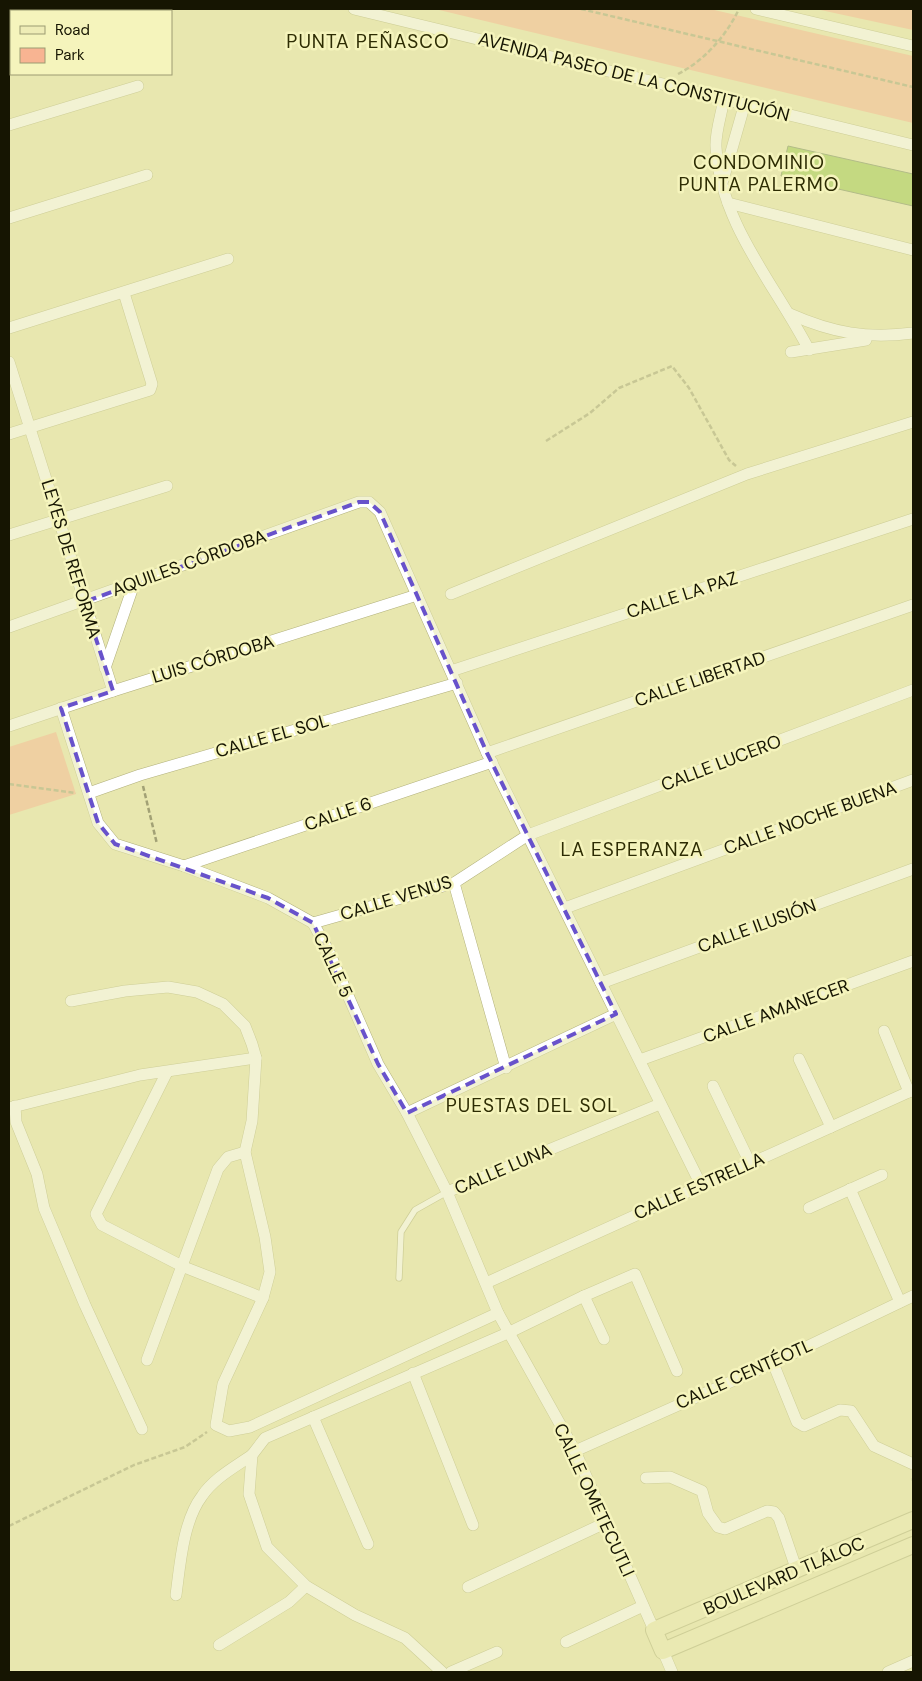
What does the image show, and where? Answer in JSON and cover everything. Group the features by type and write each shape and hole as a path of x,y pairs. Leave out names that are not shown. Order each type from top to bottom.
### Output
{"street":[{"name":"AVENIDA PASEO DE LA CONSTITUCIÓN","path":"354,9 913,145"},
{"path":"759,9 913,46"},
{"path":"9,125 138,86"},
{"path":"724,98 716,146 722,184 728,203 740,234 790,314 809,350"},
{"path":"722,184 744,103"},
{"path":"9,218 147,175"},
{"path":"728,203 913,250"},
{"path":"9,328 228,259"},
{"path":"9,434 150,390 152,384 124,293"},
{"path":"790,314 850,334 887,337"},
{"path":"791,352 913,333"},
{"name":"LEYES DE REFORMA","path":"9,362 112,691"},
{"path":"451,594 747,474 913,422"},
{"path":"9,535 168,486"},
{"name":"AQUILES CÓRDOBA","path":"9,627 84,602 135,581 358,502 369,502 380,512 417,595"},
{"name":"CALLE LA PAZ","path":"450,671 913,520"},
{"path":"105,668 135,581"},
{"path":"417,595 489,758 701,1185"},
{"name":"LUIS CÓRDOBA","path":"9,726 112,691 417,595"},
{"name":"CALLE LIBERTAD","path":"489,758 913,605"},
{"name":"CALLE EL SOL","path":"89,793 140,775 457,683"},
{"name":"CALLE LUCERO","path":"528,835 913,690"},
{"name":"CALLE 5","path":"61,708 98,823 115,844 184,866 268,898 313,923 329,952 378,1064 407,1113 447,1192 498,1313 510,1332"},
{"name":"CALLE 6","path":"184,866 489,758"},
{"name":"CALLE NOCHE BUENA","path":"565,908 913,780"},
{"name":"CALLE VENUS","path":"313,923 454,883 528,835"},
{"name":"CALLE ILUSIÓN","path":"601,983 913,869"},
{"path":"454,883 506,1068"},
{"name":"CALLE AMANECER","path":"640,1060 913,961"},
{"path":"71,1001 125,991 168,988 197,992 223,1004 244,1026 256,1058 252,1121 245,1152 265,1237 270,1272 263,1298 223,1384 216,1425 229,1431 250,1426 498,1313"},
{"path":"407,1113 506,1068 616,1014"},
{"path":"884,1031 911,1091"},
{"path":"142,1429 84,1305 44,1208 37,1174 12,1107 113,1081 256,1058"},
{"path":"799,1059 831,1127"},
{"path":"167,1072 96,1214 102,1225 184,1267 263,1298"},
{"path":"713,1086 750,1163"},
{"name":"CALLE ESTRELLA","path":"486,1283 911,1091"},
{"name":"CALLE LUNA","path":"447,1192 660,1104"},
{"path":"147,1360 184,1267 218,1169 228,1157 245,1152"},
{"path":"809,1208 882,1175"},
{"path":"850,1189 900,1302"},
{"path":"176,1595 183,1538 201,1496 219,1478 252,1455 265,1438 510,1332 584,1296 635,1274 677,1371"},
{"path":"584,1296 604,1339"},
{"name":"CALLE CENTÉOTL","path":"574,1451 690,1398 773,1363 913,1296"},
{"name":"CALLE OMETECUTLI","path":"510,1332 574,1451 672,1672"},
{"path":"773,1363 797,1422 804,1426 840,1410 851,1411 874,1446 913,1464"},
{"path":"413,1373 473,1525"},
{"path":"313,1417 368,1544"},
{"path":"252,1455 249,1494 267,1547 306,1586 355,1615 405,1638 442,1672"},
{"path":"646,1478 664,1476 702,1491 708,1514 718,1528 725,1529 767,1512 774,1512 779,1518 797,1571"},
{"name":"BOULEVARD TLÁLOC","path":"654,1630 797,1571 913,1520"},
{"path":"468,1587 605,1523"},
{"name":"BOULEVARD TLÁLOC","path":"663,1651 913,1545"},
{"path":"219,1645 289,1602 306,1586"},
{"path":"566,1642 643,1606"},
{"path":"451,1672 497,1652"},
{"path":"888,1672 913,1661"}],"lane":[{"name":"CALLE LUNA","path":"398,1278 401,1232 415,1210 447,1192"}],"path":[{"path":"580,9 913,87"},
{"path":"660,82 690,68 718,41 732,23 738,9"},
{"path":"546,440 590,413 619,388 672,366 689,388 729,460 747,474"},
{"path":"140,775 161,859"},
{"path":"9,784 67,794 89,793"},
{"path":"9,1526 134,1465 185,1448 216,1425"}],"highlighted area":[{"path":"359,502 369,502 380,512 487,753 616,1014 407,1113 378,1064 313,923 268,898 115,844 98,823 61,708 113,691 84,602"}],"green space":[{"path":"435,9 710,9 913,56 913,123"},
{"path":"816,9 913,9 913,30"},
{"path":"56,732 76,794 9,815 9,747"}],"building":[{"path":"788,146 913,174 913,206 781,176"}],"district":[{"name":"PUNTA PEÑASCO","path":"368,41"},
{"name":"CONDOMINIO PUNTA PALERMO","path":"759,173"},
{"name":"LA ESPERANZA","path":"632,849"},
{"name":"PUESTAS DEL SOL","path":"532,1105"}]}
